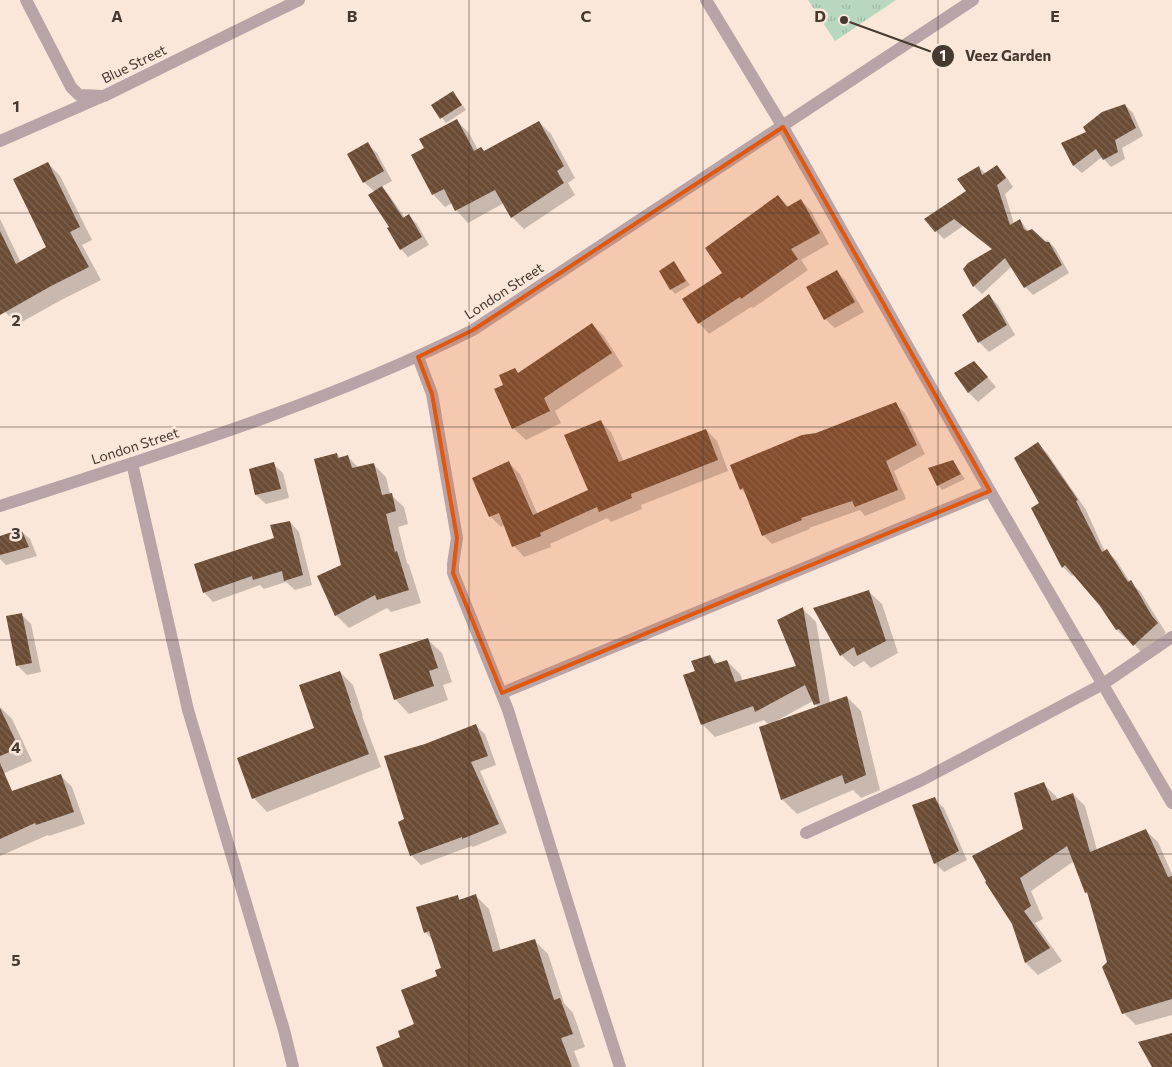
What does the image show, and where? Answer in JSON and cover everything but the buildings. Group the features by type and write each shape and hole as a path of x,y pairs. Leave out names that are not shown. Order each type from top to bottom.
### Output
{"street":[{"name":"Blue Street","path":"26,0 71,88 79,94 104,96 299,0"},
{"path":"706,0 783,127 990,491 1172,803"},
{"name":"London Street","path":"0,506 132,463 344,388 418,357 473,330 973,0"},
{"path":"0,141 104,96"},
{"path":"418,357 432,394 457,538 452,564 453,573 502,693 620,1067"},
{"path":"132,463 188,710 284,1030 293,1067"},
{"path":"502,693 990,491"},
{"path":"806,833 922,780 1103,684 1172,637"}],"highlighted area":[{"path":"783,127 990,491 502,693 453,573 457,538 432,394 418,357 473,330"}],"green space":[{"path":"808,0 896,0 835,41"}],"place":[{"name":"Veez Garden","path":"844,20"}]}
